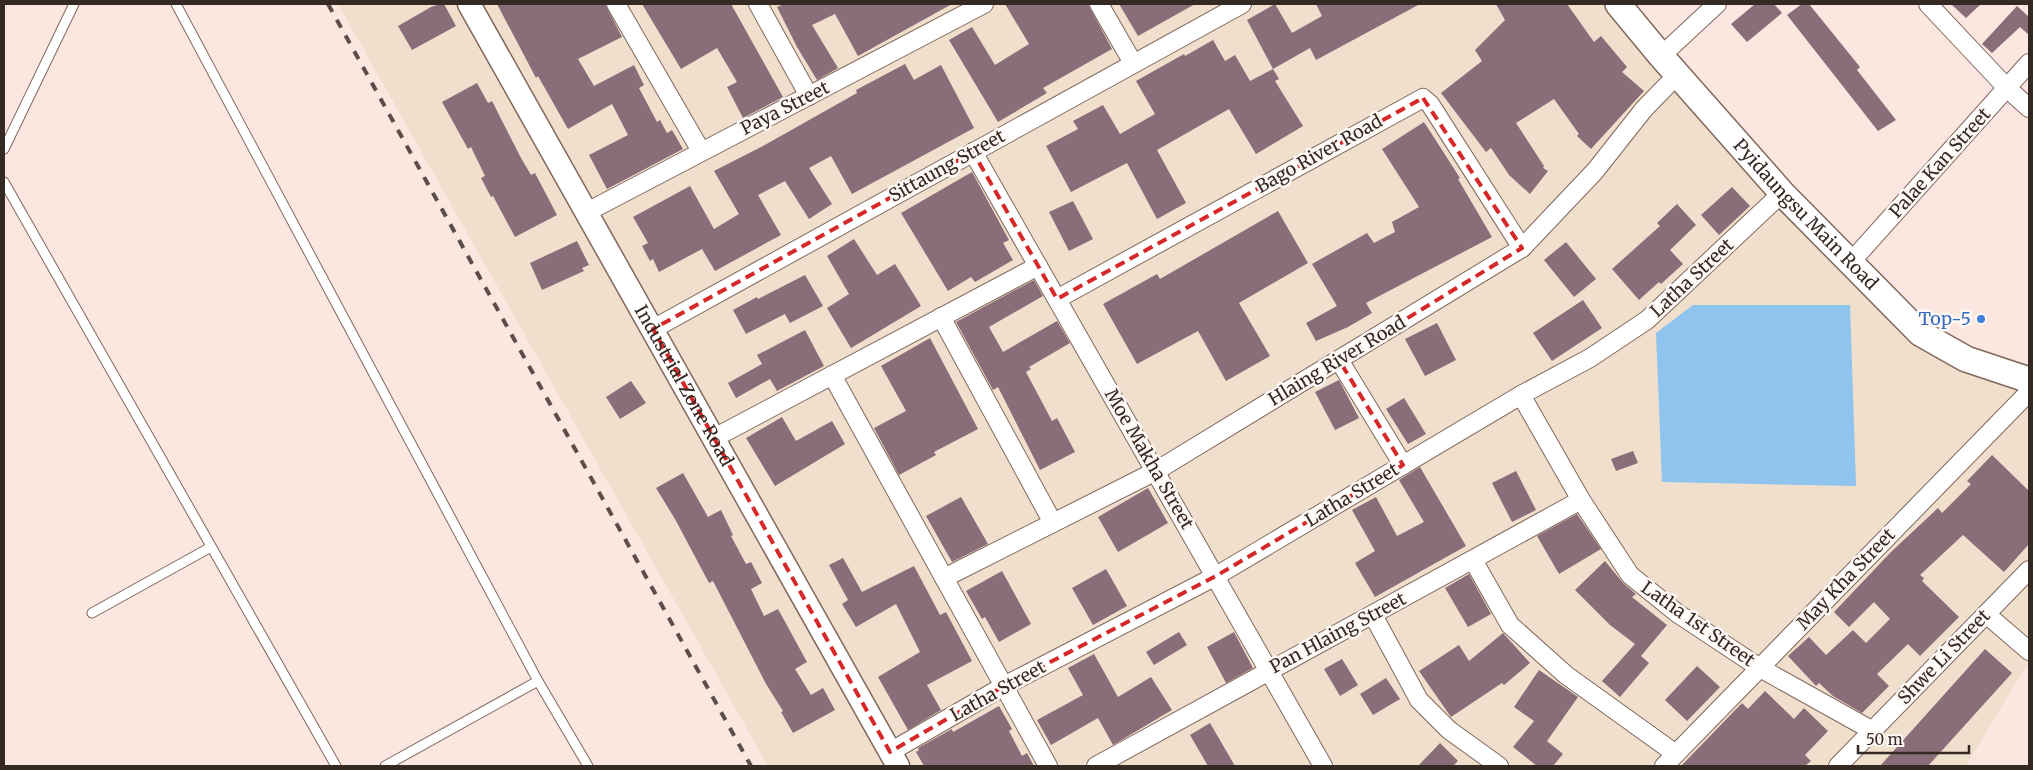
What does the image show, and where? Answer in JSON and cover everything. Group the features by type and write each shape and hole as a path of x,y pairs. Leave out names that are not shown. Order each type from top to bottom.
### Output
{"main road":[{"name":"Pyidaungsu Main Road","path":"1618,4 1669,66 1782,193 1920,333 1966,359 2029,380"}],"street":[{"name":"Industrial Zone Road","path":"469,4 894,759"},
{"path":"616,4 701,151"},
{"path":"758,4 809,96"},
{"name":"Paya Street","path":"587,212 984,4"},
{"path":"1099,4 1133,63"},
{"name":"Sittaung Street","path":"653,329 1242,4"},
{"name":"Hlaing River Road","path":"944,578 1156,471 1522,248 1595,171 1644,109 1669,66 1717,4"},
{"path":"1928,4 2007,88 2029,108"},
{"name":"Palae Kan Street","path":"1850,263 2029,63"},
{"name":"Bago River Road","path":"1057,299 1423,98 1430,104 1522,248"},
{"name":"Moe Makha Street","path":"973,152 1323,766"},
{"name":"Latha Street","path":"894,759 1004,686 1216,576 1522,394 1590,358 1647,320 1782,193"},
{"path":"714,438 1038,266"},
{"path":"941,317 1053,523"},
{"path":"1339,360 1403,466"},
{"path":"832,375 1048,766"},
{"name":"May Kha Street","path":"1670,760 2029,392"},
{"name":"Latha 1st Street","path":"1522,394 1581,500 1630,575 1677,613 1760,668 1873,731"},
{"name":"Pan Hlaing Street","path":"1096,766 1581,500"},
{"path":"1472,560 1510,625 1566,675 1670,760"},
{"name":"Shwe Li Street","path":"1838,766 2029,570"},
{"path":"1986,614 2029,651"},
{"path":"1374,615 1419,700 1449,730 1499,766"}],"lane":[{"path":"4,149 74,4"},
{"path":"176,4 538,681 588,766"},
{"path":"4,182 336,766"},
{"path":"92,613 212,548"},
{"path":"385,766 538,681"}],"highlighted area":[{"path":"1423,98 1522,248 1339,360 1403,465 1216,576 1004,686 890,752 653,329 973,152 1057,299"}],"shaded area":[{"path":"338,4 1618,4 1942,352 2029,380 2029,660 1966,766 768,766"}],"water":[{"path":"1693,305 1850,305 1856,486 1662,482 1656,333"}],"building":[{"path":"444,4 456,26 412,50 398,26 431,7"},
{"path":"497,4 605,4 622,37 578,59 594,86 634,65 644,85 639,88 657,122 660,120 667,133 672,130 683,149 607,189 589,155 628,135 612,104 568,129 538,76 536,78"},
{"path":"642,4 731,4 783,97 743,118 727,87 737,82 717,48 681,69"},
{"path":"784,4 952,4 858,56 835,14 812,25 838,68 817,80 797,47 777,7"},
{"path":"1005,4 1088,4 1112,49 1043,88 1047,93 998,122 949,40 972,27 995,65 1029,44"},
{"path":"1119,4 1195,4 1138,36"},
{"path":"1275,4 1292,33 1322,16 1316,4 1420,4 1316,60 1310,48 1273,69 1247,20"},
{"path":"1496,4 1567,4 1594,42 1601,36 1627,67 1622,72 1644,91 1591,149 1577,136 1579,134 1554,99 1516,123 1544,166 1543,168 1548,171 1530,194 1509,175 1491,148 1486,152 1441,93 1482,61 1475,50 1505,20"},
{"path":"1755,4 1774,4 1782,13 1747,42 1731,24"},
{"path":"1802,4 1809,4 1860,67 1857,70 1896,120 1878,131 1787,15"},
{"path":"1951,4 1981,4 1966,18"},
{"path":"2017,6 2029,17 2029,35 2020,27 1992,53 1982,44"},
{"path":"1213,40 1225,61 1235,55 1250,81 1273,69 1279,79 1275,81 1303,126 1256,154 1229,109 1157,150 1186,203 1157,219 1127,163 1071,192 1046,146 1078,129 1073,121 1103,105 1120,134 1155,114 1136,81"},
{"path":"905,64 914,80 941,65 974,128 852,194 831,156 809,168 832,204 809,219 785,181 758,195 781,235 715,271 702,249 659,272 653,259 650,261 642,246 648,243 633,217 690,186 714,229 739,214 714,171 763,146 857,93 856,90"},
{"path":"477,83 488,103 492,101 521,158 531,175 535,173 557,215 515,237 481,178 485,176 471,147 468,149 442,102"},
{"path":"1424,122 1460,178 1458,179 1492,237 1366,303 1372,313 1348,327 1316,341 1306,323 1337,306 1312,264 1367,233 1374,243 1395,232 1392,222 1419,207 1382,149"},
{"path":"972,172 1009,240 1003,243 1013,260 975,282 971,277 948,291 901,213"},
{"path":"1732,187 1750,206 1719,235 1701,215"},
{"path":"1073,201 1093,239 1069,251 1049,212"},
{"path":"1677,204 1696,225 1670,250 1683,264 1661,284 1659,282 1639,300 1612,269 1660,226 1657,223"},
{"path":"1278,211 1308,263 1239,303 1270,356 1226,381 1198,331 1137,364 1103,304 1157,274 1160,279"},
{"path":"854,239 877,275 895,264 921,306 851,348 827,308 849,294 827,256"},
{"path":"577,241 589,265 582,268 584,271 542,290 530,263"},
{"path":"1566,242 1596,279 1574,297 1544,260"},
{"path":"805,275 823,306 790,323 785,314 746,334 733,310"},
{"path":"1034,280 1043,296 989,327 1003,352 1057,321 1070,343 1029,367 1031,369 1026,372 1052,421 1057,418 1075,452 1040,470 998,387 993,390 956,322"},
{"path":"1583,300 1602,328 1552,361 1533,333"},
{"path":"1437,323 1456,360 1425,376 1405,339"},
{"path":"805,330 824,366 777,391 770,379 736,398 728,383 762,364 757,355"},
{"path":"930,338 978,429 934,452 936,455 899,475 874,428 906,411 881,366"},
{"path":"1339,380 1359,418 1335,430 1315,392"},
{"path":"631,381 646,403 620,419 606,397"},
{"path":"1404,398 1426,434 1408,444 1386,409"},
{"path":"782,417 796,441 832,421 845,444 775,486 746,438"},
{"path":"1633,451 1638,463 1616,471 1611,459"},
{"path":"1992,455 2029,491 2029,544 2004,572 1963,535 1920,575 1924,578 1922,581 1959,617 1920,656 1908,644 1877,674 1889,686 1862,713 1833,696 1819,683 1816,686 1788,656 1809,637 1826,655 1853,630 1866,643 1890,619 1874,602 1849,627 1834,612 1891,552 1938,508 1942,513 1971,484 1967,481"},
{"path":"1420,467 1466,546 1375,597 1355,563 1375,551 1352,510 1376,497 1397,536 1424,522 1399,480"},
{"path":"1516,471 1536,510 1512,522 1492,483"},
{"path":"683,473 708,517 721,510 733,535 731,536 746,564 751,562 762,583 751,589 764,616 778,609 807,662 795,669 811,695 823,688 835,710 793,733 713,581 709,583 656,488"},
{"path":"1148,488 1168,523 1118,552 1098,517"},
{"path":"961,497 988,544 952,562 926,516"},
{"path":"1577,514 1601,549 1559,574 1537,536"},
{"path":"843,558 862,592 914,566 940,615 946,612 972,661 927,685 941,710 908,730 878,677 920,652 896,604 856,627 842,604 848,600 829,565"},
{"path":"1605,561 1623,583 1636,594 1632,597 1667,625 1641,656 1649,663 1620,697 1602,681 1635,644 1610,625 1575,590"},
{"path":"1106,569 1127,606 1093,625 1072,588"},
{"path":"1002,571 1031,624 999,642 985,617 982,619 966,591"},
{"path":"1469,574 1491,614 1468,627 1445,588"},
{"path":"1179,632 1187,645 1154,665 1146,652"},
{"path":"1234,632 1253,668 1226,683 1207,647"},
{"path":"1503,633 1530,663 1504,685 1502,683 1451,717 1419,671 1459,645 1469,661"},
{"path":"1985,649 2012,673 1928,766 1880,766"},
{"path":"1094,654 1118,697 1151,677 1172,710 1113,745 1098,718 1051,745 1037,720 1083,695 1068,668"},
{"path":"1342,659 1358,685 1340,696 1324,669"},
{"path":"1697,666 1720,687 1687,721 1665,700"},
{"path":"1539,670 1578,697 1547,741 1563,754 1553,766 1537,766 1513,747 1534,721 1514,707"},
{"path":"1386,678 1400,699 1373,715 1360,694"},
{"path":"1765,691 1794,719 1804,708 1828,731 1805,755 1811,761 1805,766 1681,766 1742,703 1748,709"},
{"path":"999,706 1012,729 1009,731 1022,756 1027,753 1034,766 924,766 916,752 919,750 918,748 952,729 953,732"},
{"path":"1210,723 1235,766 1208,766 1190,735"},
{"path":"1440,743 1458,761 1453,766 1418,766"}],"railway":[{"path":"328,4 751,766"}],"place":[{"name":"Top-5","path":"1981,319"}]}
